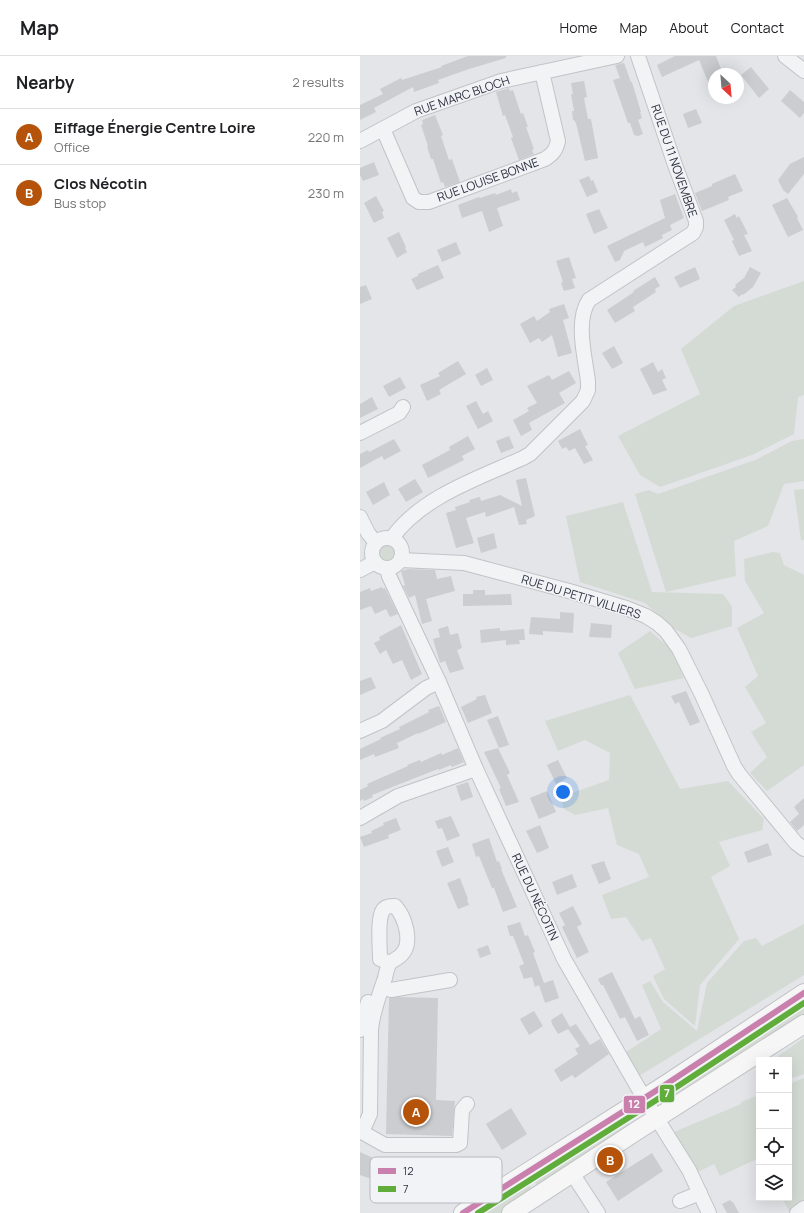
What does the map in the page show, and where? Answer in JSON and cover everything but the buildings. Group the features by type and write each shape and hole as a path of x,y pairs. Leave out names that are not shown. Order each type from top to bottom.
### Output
{"main road":[{"path":"502,1188 644,1098 804,993"},
{"path":"511,1213 804,1024"},
{"path":"463,1213 479,1203"}],"street":[{"name":"RUE MARC BLOCH","path":"360,141 416,111 501,81 617,56"},
{"name":"RUE DU 11 NOVEMBRE","path":"392,538 402,525 428,504 456,488 530,454 583,401 588,390 581,324 584,307 589,300 693,233 696,227 696,221 675,165 638,56"},
{"path":"785,56 804,71"},
{"name":"RUE LOUISE BONNE","path":"383,129 413,198 420,202 429,202 545,159 552,155 556,149 558,141 542,72"},
{"path":"360,433 399,413 403,407"},
{"path":"360,517 368,533 376,543 383,538 392,538 402,546 403,556 395,566 381,565 360,570"},
{"name":"RUE DU NÉCOTIN","path":"376,543 373,546 372,554 389,576 439,682 476,769 564,958 644,1098 689,1170 708,1213"},
{"name":"RUE DU PETIT VILLIERS","path":"401,560 464,563 626,608 646,616 657,623 666,631 679,649 739,774 796,842 804,849"},
{"path":"360,731 382,721 426,688 439,682"},
{"path":"360,818 398,796 476,769"},
{"path":"360,1030 362,1018 379,971 385,961 382,988 372,1015 370,1114 361,1132 385,1145 456,1145 460,1143 462,1110 467,1104"},
{"path":"382,988 391,990 450,980"},
{"path":"572,1174 598,1213"},
{"path":"680,1202 700,1193"},
{"path":"797,1213 804,1208"}],"shaded area":[{"path":"804,281 804,395 798,397 794,434 752,455 660,487 640,475 618,436 700,394 681,349 734,306"},
{"path":"804,439 804,481 784,484 768,526 734,541 736,576 666,592 635,494 649,490 658,494 755,460 792,441"},
{"path":"804,489 804,540 801,540 794,490"},
{"path":"623,502 652,592 723,594 732,607 732,626 691,638 670,626 645,603 580,582 566,516"},
{"path":"387,544 394,549 395,552 390,559 387,560 380,555 379,552 384,545"},
{"path":"773,552 780,553 784,565 804,575 804,765 767,791 750,773 767,757 751,732 766,723 745,687 758,676 737,628 764,613 745,581 744,559"},
{"path":"650,631 671,649 684,678 635,689 618,653"},
{"path":"630,695 680,789 728,781 764,819 762,830 719,842 730,866 711,877 739,939 700,985 695,1026 664,999 653,976 665,969 651,938 642,941 626,917 611,919 602,895 649,877 639,854 617,845 608,808 575,815 564,809 560,797 609,780 610,753 585,740 558,751 545,721"},
{"path":"804,924 804,975 639,1076 626,1052 661,1029 642,985 650,981 663,1002 697,1031 707,983 744,941 756,938 762,946"},
{"path":"804,999 804,1017 678,1099 670,1087"},
{"path":"804,1038 804,1074 792,1078 792,1057 778,1056"},
{"path":"804,1078 804,1203 790,1213 784,1201 792,1201 792,1083"},
{"path":"756,1096 756,1159 720,1176 714,1164 698,1172 674,1132 741,1104 741,1102"},
{"path":"624,1117 632,1128 539,1188 531,1176"},
{"path":"526,1180 534,1192 501,1213 474,1213 490,1203 502,1203 502,1195"}],"transit line":[{"name":"12","path":"502,1188 665,1085 804,993"},
{"name":"7","path":"502,1198 669,1092 804,1003"},
{"name":"12","path":"463,1213 479,1203"},
{"name":"7","path":"478,1213 494,1203"}],"place":[{"name":"Eiffage Énergie Centre Loire","path":"416,1112"},
{"name":"Clos Nécotin","path":"610,1160"}]}
